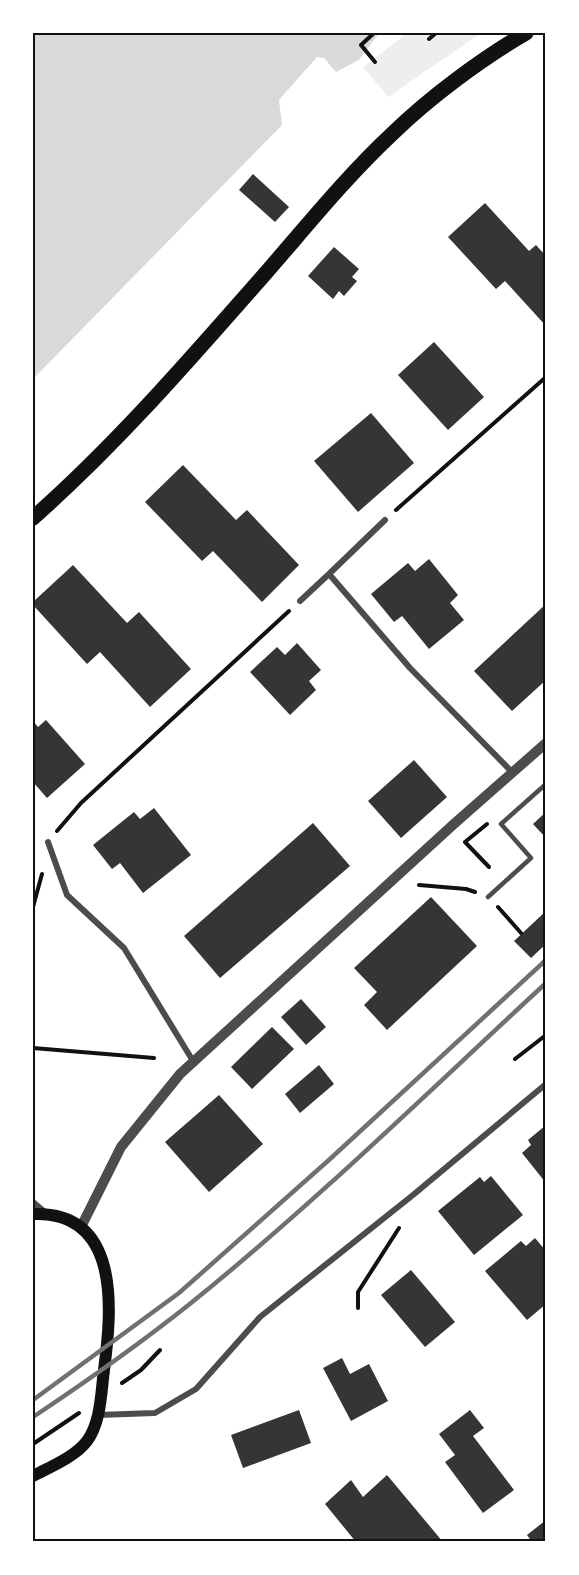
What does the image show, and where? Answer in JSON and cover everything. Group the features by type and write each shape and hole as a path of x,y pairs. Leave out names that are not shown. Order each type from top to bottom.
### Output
{"main road":[{"path":"33,518 73,483 172,379 345,182 393,132 476,66 526,33"},
{"path":"33,1476 74,1453 87,1442 98,1415 106,1356 109,1292 107,1270 101,1254 81,1227 63,1217 39,1214"}],"street":[{"path":"300,601 385,520"},
{"path":"329,574 410,668 512,772"},
{"path":"81,1227 121,1147 180,1074 546,743"},
{"path":"48,842 67,895 124,948 193,1061"},
{"path":"98,1415 155,1413 196,1389 260,1317 413,1195 546,1084"},
{"path":"33,1202 39,1214"}],"lane":[{"path":"488,897 531,858 501,824 546,784"}],"path":[{"path":"374,33 362,45 375,62"},
{"path":"429,39 436,33"},
{"path":"385,520 546,377"},
{"path":"48,842 81,803 300,601"},
{"path":"480,829 465,842 489,867"},
{"path":"515,1059 546,1035"},
{"path":"33,1048 154,1058"},
{"path":"358,1308 358,1292 401,1226"},
{"path":"141,1370 160,1350"},
{"path":"33,1444 70,1419"}],"shaded area":[{"path":"33,33 379,33 359,60 336,72 324,58 317,57 279,100 282,125 33,379"},
{"path":"407,33 481,33 388,97 363,67"}],"building":[{"path":"253,174 289,207 275,222 239,190"},
{"path":"485,203 529,251 536,245 546,256 546,326 505,281 496,289 448,237"},
{"path":"334,247 359,269 352,277 357,281 344,296 339,291 333,299 308,276"},
{"path":"434,342 484,397 448,430 398,375"},
{"path":"371,413 414,463 358,512 314,461"},
{"path":"183,465 236,520 247,510 299,565 262,602 213,551 202,561 145,502"},
{"path":"429,559 458,595 450,603 464,620 429,649 402,616 394,622 371,594 408,563 415,571"},
{"path":"73,565 127,623 139,612 191,669 150,707 100,652 87,664 33,605 33,602"},
{"path":"546,604 546,680 512,711 474,671"},
{"path":"297,643 321,670 309,681 316,690 290,715 250,672 277,647 285,655"},
{"path":"46,720 85,764 47,798 33,782 33,721 38,727"},
{"path":"414,760 447,797 401,838 368,801"},
{"path":"154,808 191,855 143,893 120,863 112,869 93,845 134,812 140,819"},
{"path":"546,812 546,838 533,824"},
{"path":"313,823 350,866 220,978 184,936"},
{"path":"431,897 477,946 387,1030 364,1005 377,992 354,968"},
{"path":"546,911 546,944 531,958 514,941"},
{"path":"301,999 326,1027 306,1045 281,1017"},
{"path":"272,1027 294,1049 252,1089 231,1067"},
{"path":"319,1065 334,1084 300,1113 285,1094"},
{"path":"219,1095 263,1144 209,1192 165,1142"},
{"path":"546,1125 546,1183 522,1153 531,1145 528,1140"},
{"path":"491,1176 523,1215 474,1255 438,1211 480,1177 484,1182"},
{"path":"535,1238 546,1251 546,1304 527,1320 485,1271 521,1241 526,1246"},
{"path":"411,1270 455,1322 425,1347 381,1295"},
{"path":"342,1358 350,1374 369,1364 388,1401 351,1421 323,1368"},
{"path":"299,1410 311,1443 243,1468 231,1435"},
{"path":"470,1410 484,1428 473,1436 514,1490 483,1513 445,1462 455,1455 439,1434"},
{"path":"387,1475 443,1542 356,1542 325,1504 351,1480 363,1497"},
{"path":"546,1520 546,1542 532,1542 527,1535"}],"railway":[{"path":"33,1400 179,1293 330,1159 546,960"},
{"path":"33,1417 153,1333 237,1265 371,1146 546,983"}]}
